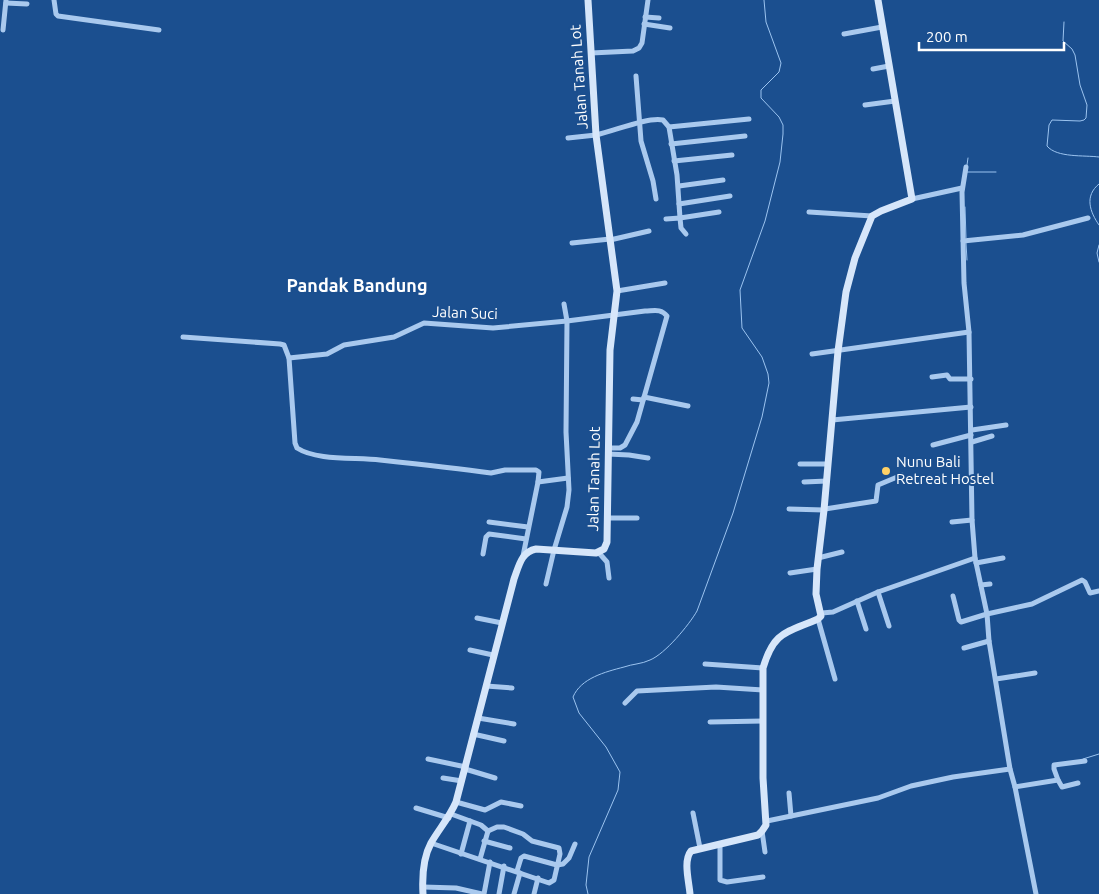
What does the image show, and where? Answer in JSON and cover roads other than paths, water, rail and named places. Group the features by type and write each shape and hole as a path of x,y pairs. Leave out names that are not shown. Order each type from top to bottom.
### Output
{"street":[{"path":"54,0 58,16 159,30"},
{"name":"Jalan Tanah Lot","path":"523,556 536,549 599,553 606,545 610,350 617,291 596,135 588,0"},
{"path":"591,53 637,50 642,43 648,0"},
{"path":"878,0 910,200"},
{"path":"3,30 6,2 27,4"},
{"path":"645,17 659,18"},
{"path":"644,24 670,28"},
{"path":"844,34 882,26"},
{"path":"874,69 888,66"},
{"path":"636,76 641,141 653,181 656,199"},
{"path":"865,105 894,101"},
{"path":"669,127 749,118"},
{"path":"568,138 596,135 648,120 661,120 669,127 678,186 681,228 686,234"},
{"path":"671,144 745,136"},
{"path":"674,161 732,155"},
{"path":"966,167 962,189 963,240 964,283 970,332 972,520 975,561 987,614 989,641 1010,769 1036,894"},
{"path":"678,186 723,180"},
{"path":"835,679 816,594 832,420 848,284 855,258 872,216 881,210 910,200 962,189"},
{"path":"679,204 730,196"},
{"path":"666,219 719,212"},
{"path":"809,212 872,216"},
{"path":"963,240 1023,235 1088,218"},
{"path":"572,243 610,239 649,231"},
{"path":"617,291 665,283"},
{"path":"546,584 567,507 569,490 566,432 568,321 564,304"},
{"name":"Jalan Suci","path":"290,358 327,354 344,345 394,337 424,323 493,328 657,310 667,316 644,399"},
{"path":"812,354 970,332"},
{"path":"183,337 280,344 287,349 290,358 295,443 296,448 299,450 316,455 491,473 505,470 536,470 539,472 523,556 514,579 493,655 462,781 450,816 431,843 423,872 423,890 456,888 483,894 490,862"},
{"path":"932,377 947,375 950,380 971,379"},
{"path":"634,399 688,406"},
{"path":"608,451 625,445 637,422 644,399"},
{"path":"832,420 971,407"},
{"path":"933,444 1006,425"},
{"path":"972,442 992,436"},
{"path":"608,451 648,458"},
{"path":"800,464 828,464"},
{"path":"789,509 824,509 876,501 878,485 902,475"},
{"path":"538,482 568,478"},
{"path":"804,482 827,481"},
{"path":"607,518 637,518"},
{"path":"952,522 972,520"},
{"path":"489,522 528,527"},
{"path":"483,554 486,537 489,534 526,539"},
{"path":"818,558 842,552"},
{"path":"599,553 607,562 609,578"},
{"path":"690,894 688,856 691,851 758,835 762,832 767,821 763,778 763,668 770,647 778,637 820,616 878,592 975,561 1003,558"},
{"path":"790,573 817,569"},
{"path":"953,596 960,621 1032,604 1082,580 1085,582 1090,593 1099,591"},
{"path":"981,585 990,584"},
{"path":"878,592 889,626"},
{"path":"857,601 866,629"},
{"path":"477,618 502,623"},
{"path":"964,648 989,641"},
{"path":"470,650 493,655"},
{"path":"705,664 763,668"},
{"path":"996,679 1035,673"},
{"path":"486,686 512,688"},
{"path":"625,703 637,691 716,687 763,690"},
{"path":"478,718 514,724"},
{"path":"710,722 763,721"},
{"path":"474,734 504,741"},
{"path":"428,759 495,778"},
{"path":"1078,783 1062,787 1054,765 1085,761"},
{"path":"767,821 878,798 912,786 953,777 1010,769"},
{"path":"443,778 462,781"},
{"path":"1015,787 1058,780"},
{"path":"789,793 791,816"},
{"path":"456,802 485,810 501,802 521,806"},
{"path":"416,808 470,821 481,825 488,831"},
{"path":"693,813 700,848"},
{"path":"461,854 470,821"},
{"path":"431,843 461,854 551,882 554,880 561,851 559,848 532,841 523,834 504,827 497,827 488,831 480,859"},
{"path":"762,832 765,852"},
{"path":"484,842 510,848"},
{"path":"514,894 521,858 524,856 558,865 563,864 566,862 575,844"},
{"path":"720,844 720,880 727,882 763,877"},
{"path":"499,894 504,866"},
{"path":"534,894 538,878"}],"waterway":[{"path":"588,894 586,885 589,857 618,790 620,772 606,747 579,713 573,697 582,685 594,677 656,657 676,639 697,611 733,513 762,417 769,383 762,357 742,328 740,290 765,221 780,162 783,134 783,125 779,117 761,98 761,90 779,72 781,63 766,22 764,0"},
{"path":"1064,22 1063,41 1072,49 1075,55 1080,85 1087,105 1086,118 1080,121 1052,120 1049,125 1047,146 1051,150 1064,154 1099,157"},
{"path":"967,165 968,158"},
{"path":"967,172 996,172"},
{"path":"1099,184 1094,189 1090,199 1093,215 1099,225"},
{"path":"965,207 966,238"},
{"path":"966,243 967,260"},
{"path":"1099,245 1097,253 1099,262"},
{"path":"1083,759 1099,754"}],"place":[{"name":"Nunu Bali Retreat Hostel","path":"886,471"}],"district":[{"name":"Pandak Bandung","path":"357,286"}]}
